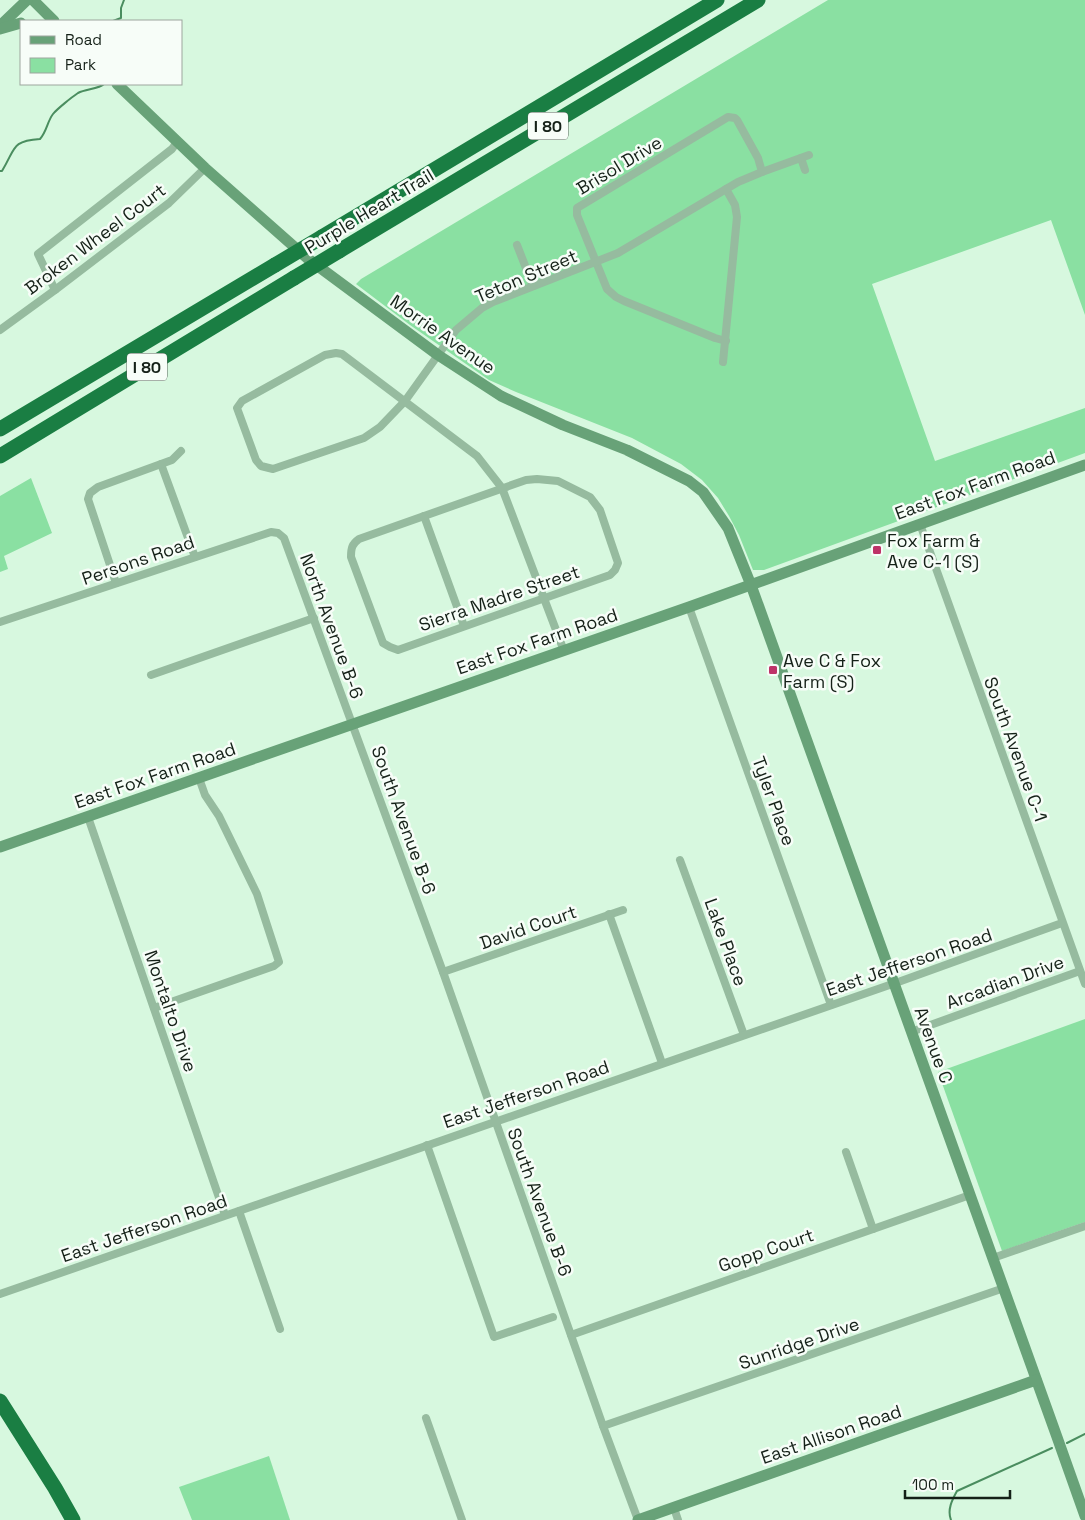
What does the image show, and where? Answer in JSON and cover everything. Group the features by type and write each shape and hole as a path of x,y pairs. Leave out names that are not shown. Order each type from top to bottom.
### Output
{"highway":[{"name":"Purple Heart Trail","path":"0,429 717,0"},
{"name":"Purple Heart Trail","path":"0,456 758,0"},
{"path":"0,1402 55,1488 72,1520"}],"main road":[{"path":"0,28 27,0"},
{"path":"33,0 53,20"},
{"path":"0,28 20,23"},
{"name":"Morrie Avenue","path":"118,85 205,168 307,258 438,355 501,396 563,425 627,450 689,481 703,492 728,528 751,585"},
{"name":"East Fox Farm Road","path":"0,847 689,607 1085,464"},
{"name":"Avenue C","path":"751,585 1085,1516"},
{"name":"East Allison Road","path":"638,1520 1036,1380"}],"street":[{"name":"Brisol Drive","path":"726,341 616,297 607,289 576,210 579,205 728,117 735,118 758,158 762,172"},
{"path":"55,290 38,254 172,148 177,142"},
{"name":"Teton Street","path":"405,401 342,354 336,353 325,355 242,401 237,408 256,460 261,466 272,469 364,438 380,427 405,401 456,330 482,308 623,250 747,178 805,157 805,170"},
{"name":"Broken Wheel Court","path":"0,330 170,203 205,168"},
{"path":"723,362 737,217 735,205 726,189"},
{"path":"518,245 534,286"},
{"path":"405,401 477,456 502,488 564,651"},
{"path":"116,584 88,499 90,493 98,487 172,460 181,451"},
{"path":"161,464 195,557"},
{"name":"Sierra Madre Street","path":"424,516 359,539 353,544 351,550 351,556 383,643 390,648 398,650 610,575 615,570 618,563 600,510 590,497 558,482 551,481 526,480 502,488"},
{"path":"464,626 424,516 502,488"},
{"name":"South Avenue C-1","path":"920,524 1085,984"},
{"name":"Persons Road","path":"0,622 271,532 278,533 284,538"},
{"name":"North Avenue B-6","path":"284,538 353,724"},
{"name":"Tyler Place","path":"689,607 831,1005"},
{"path":"151,675 314,618"},
{"name":"South Avenue B-6","path":"353,724 444,972 495,1121 638,1520"},
{"path":"154,1008 274,966 279,962 256,894 219,816 205,795 199,778"},
{"name":"Montalto Drive","path":"88,817 225,1215"},
{"name":"Lake Place","path":"680,860 744,1035"},
{"name":"David Court","path":"444,972 623,910"},
{"path":"609,914 662,1064"},
{"name":"East Jefferson Road","path":"0,1294 1062,923"},
{"name":"Arcadian Drive","path":"911,1032 1080,971"},
{"path":"427,1144 494,1337 553,1317"},
{"path":"846,1152 873,1229"},
{"name":"Gopp Court","path":"572,1335 970,1195"},
{"path":"239,1211 280,1329"},
{"path":"994,1258 1085,1226"},
{"name":"Sunridge Drive","path":"604,1426 1004,1288"},
{"path":"426,1418 462,1520"},
{"path":"674,1508 678,1520"}],"green space":[{"path":"828,0 1085,0 1085,315 1051,220 872,284 935,461 1085,408 1085,453 764,570 753,570 739,535 718,498 702,480 681,464 632,438 489,380 410,325 356,284 361,279"},
{"path":"31,478 52,533 4,556 8,569 0,572 0,496"},
{"path":"1085,1019 1085,1222 1002,1251 938,1072"},
{"path":"269,1456 290,1520 192,1520 179,1487"}],"waterway":[{"path":"116,20 121,18 121,8 124,0"},
{"path":"0,171 2,171 15,147 24,142 40,139 53,114 65,103 78,93 102,85"},
{"path":"1067,1443 1085,1434"},
{"path":"951,1520 950,1509 957,1491 1052,1448"}],"place":[{"name":"Fox Farm & Ave C-1 (S)","path":"877,550"},
{"name":"Ave C & Fox Farm (S)","path":"773,670"}]}
